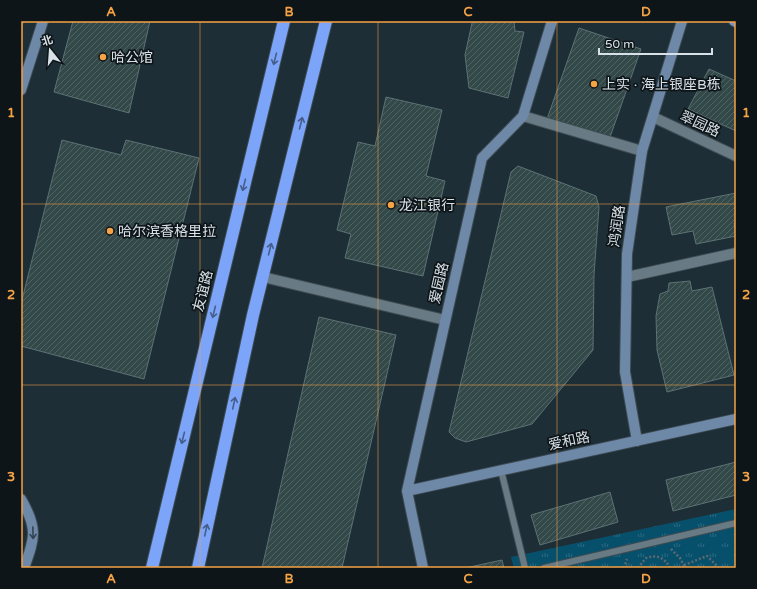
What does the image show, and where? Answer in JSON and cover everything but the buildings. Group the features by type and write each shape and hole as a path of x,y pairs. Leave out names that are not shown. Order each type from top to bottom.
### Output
{"highway":[{"name":"友谊路","path":"152,568 284,21"},
{"path":"198,568 253,315 326,21"}],"street":[{"path":"21,90 43,21"},
{"name":"爱园路","path":"423,568 407,491 482,158 522,116 552,21"},
{"name":"鸿润路","path":"637,441 625,372 627,254 642,151 682,21"},
{"path":"522,116 642,151"},
{"name":"翠园路","path":"653,118 736,156"},
{"path":"627,277 736,253"},
{"path":"263,277 445,320"},
{"name":"爱和路","path":"407,491 736,419"},
{"path":"21,499 28,510 34,534 24,568"}],"lane":[{"path":"501,470 525,568"},
{"path":"544,568 736,523"}],"path":[{"path":"21,28 23,21"},
{"path":"638,568 646,558 656,556 666,562 670,568"},
{"path":"684,565 707,556 719,568"}],"green space":[{"path":"736,509 736,568 514,568 511,557"}],"place":[{"name":"哈公馆","path":"103,57"},
{"name":"上实 · 海上银座B栋","path":"594,84"},
{"name":"龙江银行","path":"391,205"},
{"name":"哈尔滨香格里拉","path":"110,231"}]}
